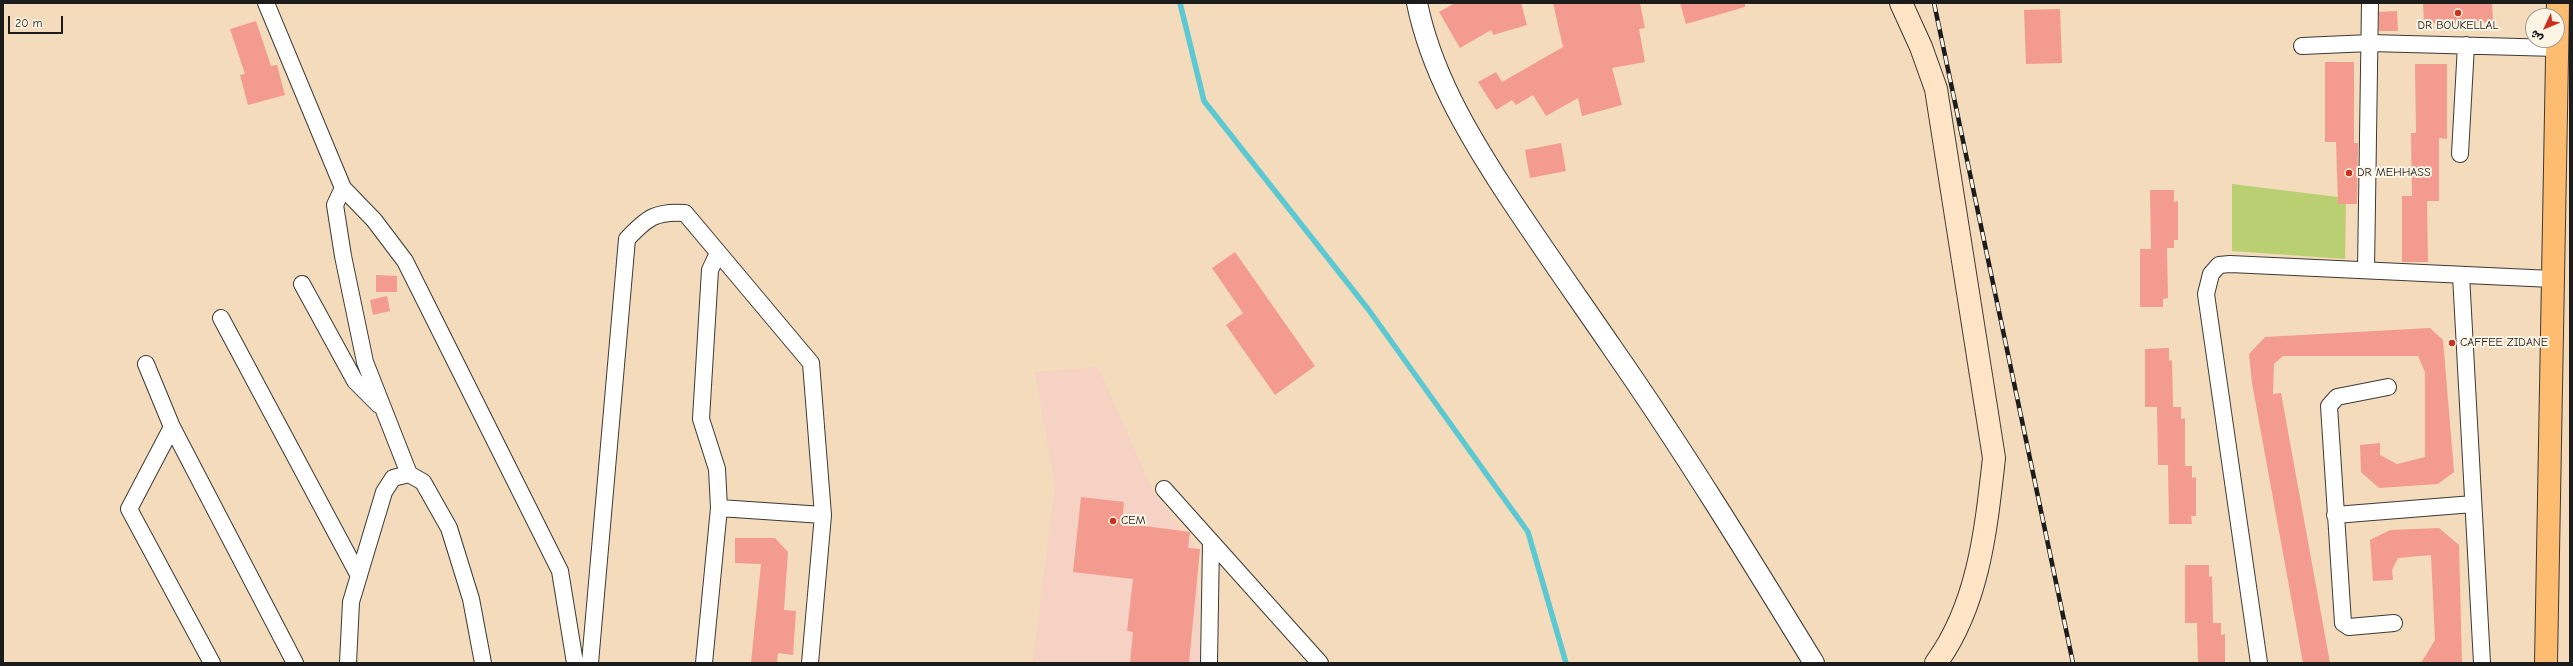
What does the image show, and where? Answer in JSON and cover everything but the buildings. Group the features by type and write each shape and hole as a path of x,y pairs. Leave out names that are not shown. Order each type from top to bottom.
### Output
{"main road":[{"path":"1901,3 1921,47 1936,90 1994,458 1988,515 1977,574 1965,609 1950,644 1936,663"},
{"path":"2546,663 2552,279 2563,110 2557,48"}],"street":[{"path":"266,3 343,188 374,220 405,260 560,571 575,663"},
{"path":"1417,3 1421,22 1440,76 1468,134 1532,233 1707,489 1814,663"},
{"path":"2366,270 2370,3"},
{"path":"2302,46 2370,43 2525,47"},
{"path":"2460,154 2466,45"},
{"path":"343,188 335,205 343,256 365,362 409,474 423,482 449,528 471,599 483,663"},
{"path":"590,663 627,239 645,220 666,212 685,213 811,364 823,515 810,663"},
{"path":"704,663 719,508 717,469 701,419 710,270 718,253"},
{"path":"2259,663 2206,294 2211,274 2219,265 2230,264 2552,279"},
{"path":"2461,275 2482,663"},
{"path":"302,284 355,381 384,411"},
{"path":"220,318 359,576"},
{"path":"146,364 172,427 295,663"},
{"path":"2388,387 2337,398 2329,406 2343,623 2349,628 2394,623"},
{"path":"172,427 129,509 212,663"},
{"path":"348,663 351,602 384,492 393,478 409,474"},
{"path":"1164,489 1320,663"},
{"path":"2335,515 2473,504"},
{"path":"719,508 823,515"},
{"path":"1209,663 1212,542"}],"shaded area":[{"name":"CEM","path":"1098,367 1153,491 1198,550 1200,663 1033,663 1055,486 1035,372"}],"green space":[{"path":"2232,184 2346,198 2345,259 2232,251"}],"waterway":[{"path":"1180,3 1204,101 1368,309 1528,532 1566,663"}],"railway":[{"path":"1934,3 2073,663"}],"place":[{"name":"DR BOUKELLAL","path":"2458,13"},
{"name":"DR MEHHASS","path":"2349,173"},
{"name":"CAFFEE ZIDANE","path":"2452,343"},
{"name":"CEM","path":"1113,521"}]}
